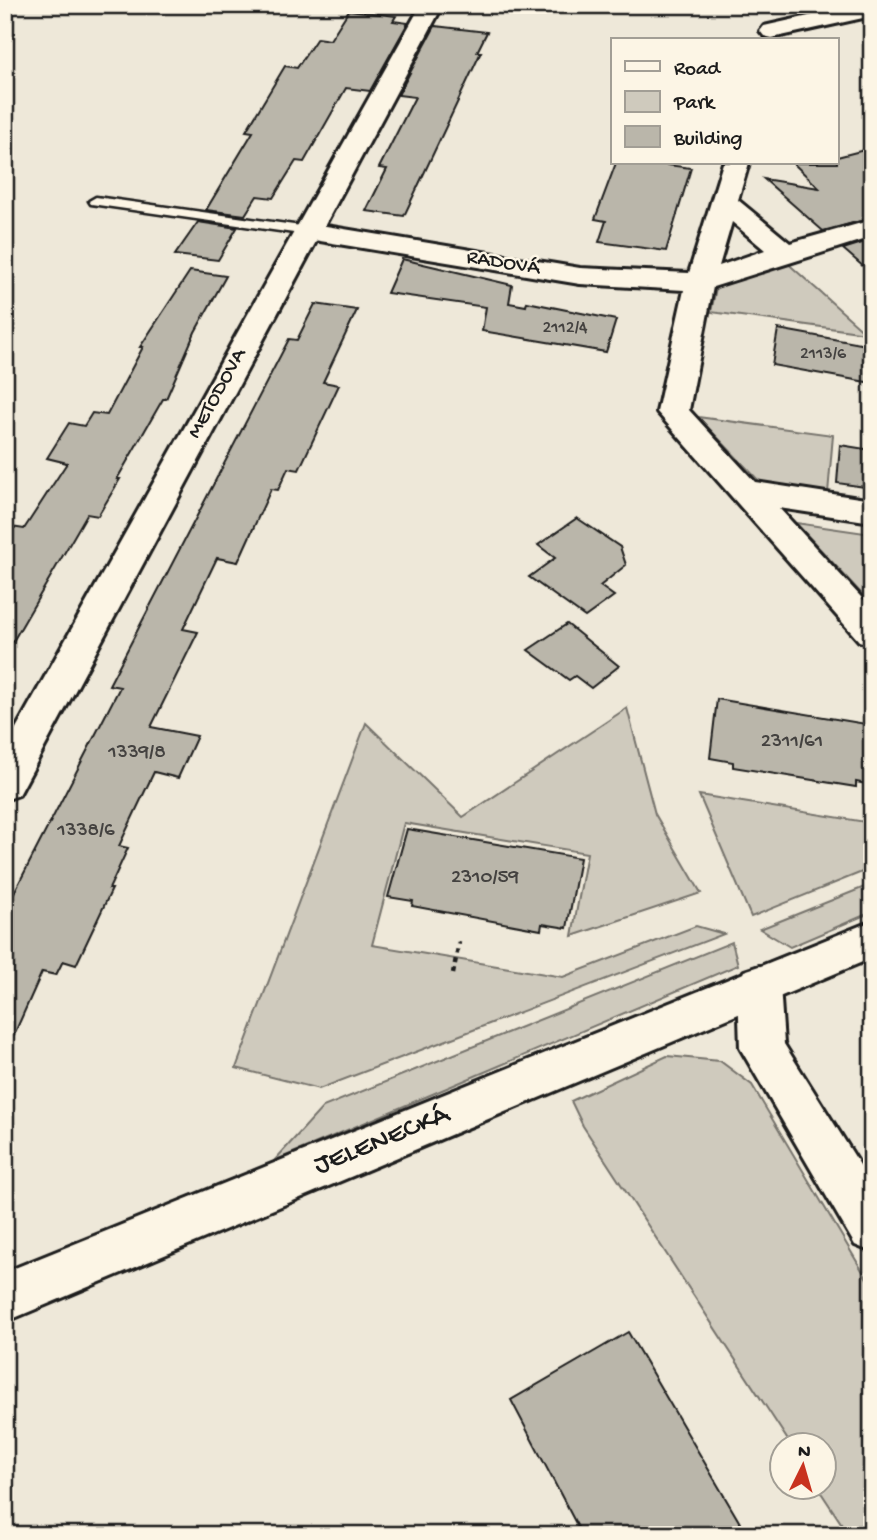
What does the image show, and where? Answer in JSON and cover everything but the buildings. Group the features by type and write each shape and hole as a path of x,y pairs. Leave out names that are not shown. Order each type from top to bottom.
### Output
{"street":[{"name":"METODOVA","path":"5,784 432,5"},
{"path":"771,36 780,5"},
{"path":"789,5 824,20"},
{"path":"771,36 872,9"},
{"path":"736,164 700,282 673,412 872,632"},
{"path":"725,203 785,253"},
{"name":"RADOVÁ","path":"307,231 580,276 700,282 785,253 872,228"},
{"path":"746,492 872,511"},
{"name":"JELENECKÁ","path":"5,1297 872,939"},
{"path":"759,985 762,1048 872,1228"}],"lane":[{"path":"96,201 307,231"}],"path":[{"path":"453,974 459,942"}],"green space":[{"path":"784,260 866,333 711,312 717,283"},
{"path":"698,417 833,435 828,493 761,483"},
{"path":"796,523 872,534 872,605"},
{"path":"627,708 655,814 701,893 572,936 587,853 404,823 372,945 563,977 696,926 724,934 319,1089 236,1068 366,723 463,817"},
{"path":"699,795 872,823 872,868 751,917"},
{"path":"872,884 872,912 790,947 760,929"},
{"path":"732,942 738,965 274,1161 323,1107"},
{"path":"667,1056 720,1061 752,1085 872,1287 872,1535 849,1535 827,1502 838,1502 838,1432 783,1432 583,1126 571,1101"}]}
